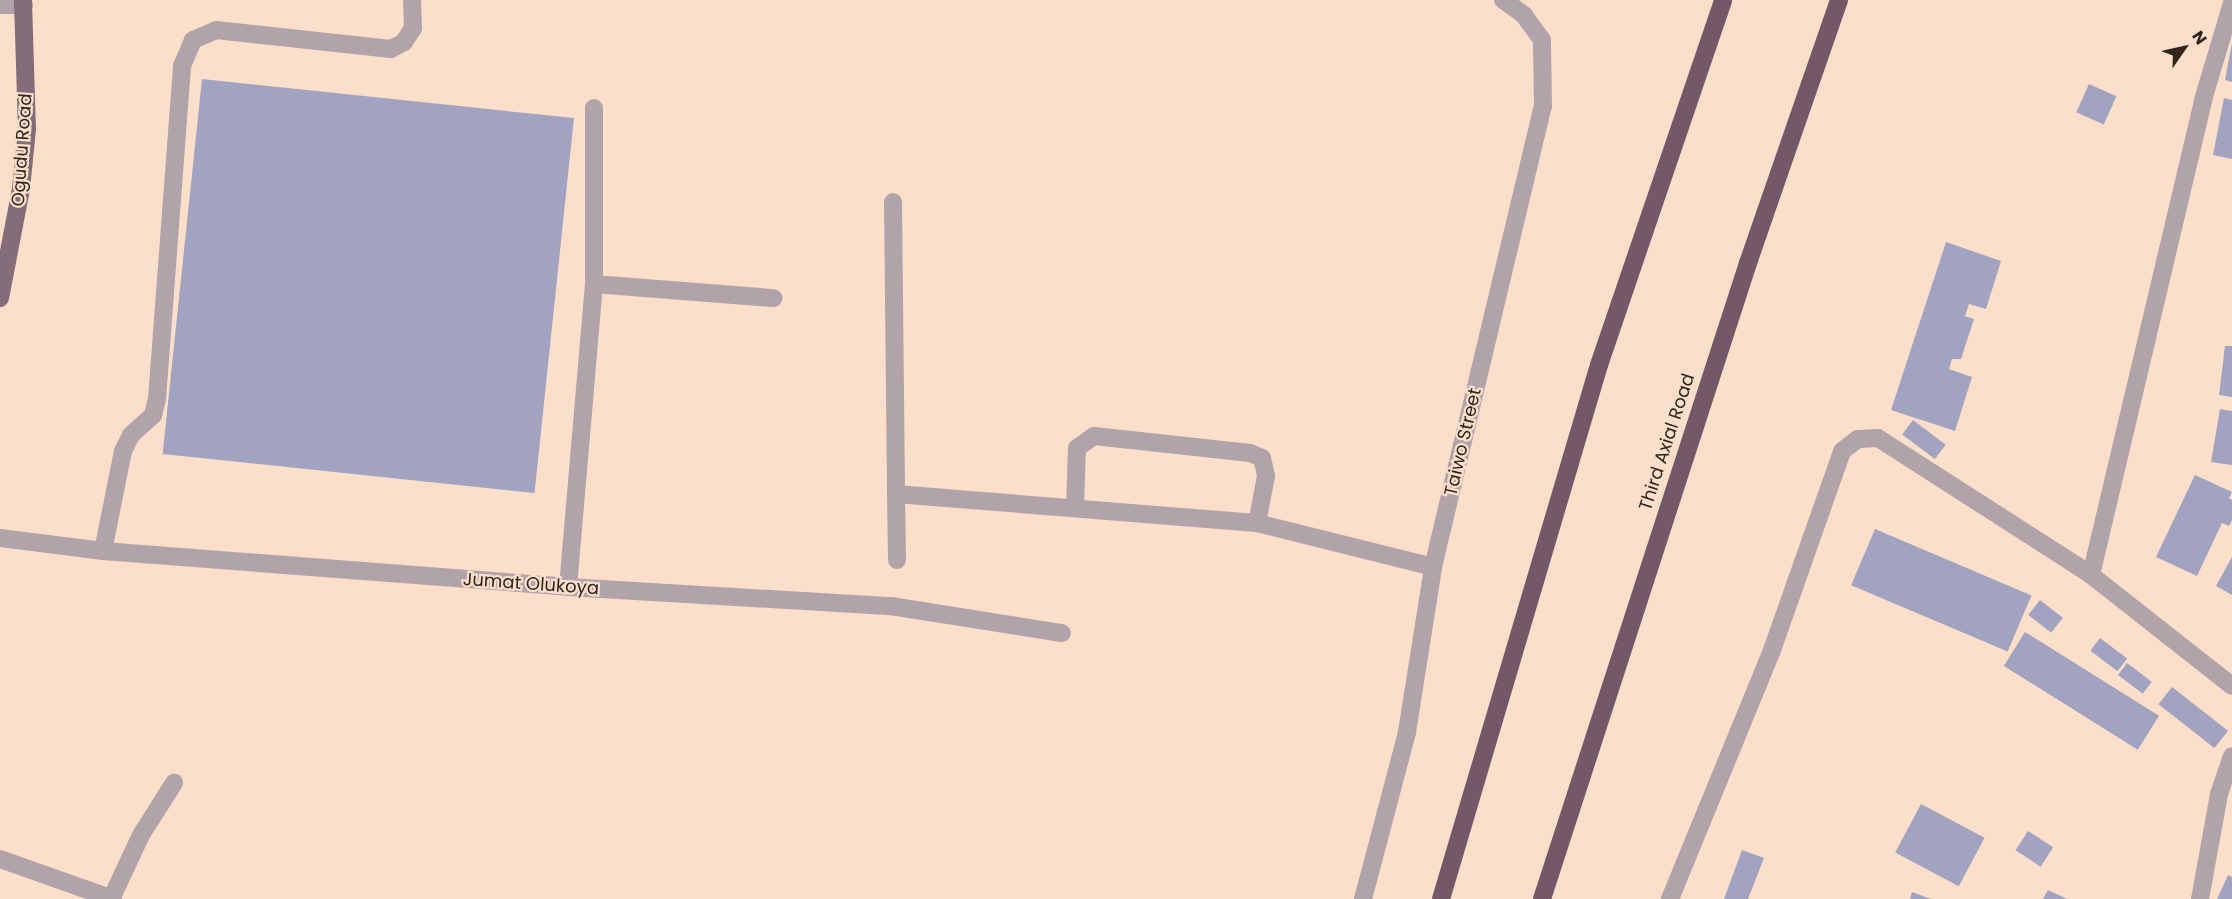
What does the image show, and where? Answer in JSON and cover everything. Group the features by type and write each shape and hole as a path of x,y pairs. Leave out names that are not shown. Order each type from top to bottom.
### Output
{"highway":[{"path":"1441,899 1599,365 1723,0"},
{"name":"Third Axial Road","path":"1542,899 1748,263 1839,0"}],"main road":[{"name":"Ogudu Road","path":"0,298 18,211 27,129 23,3"}],"street":[{"path":"103,551 123,451 131,435 153,415 157,399 182,66 193,40 216,30 391,49 404,42 413,28 412,0"},
{"name":"Taiwo Street","path":"1363,899 1407,732 1433,567 1544,106 1542,40 1524,15 1503,0"},
{"path":"0,5 23,3"},
{"path":"2091,574 2203,100 2232,3"},
{"path":"568,587 594,284 594,108"},
{"path":"893,202 897,560"},
{"path":"594,284 773,298"},
{"path":"1075,507 1077,448 1094,436 1250,453 1262,458 1266,476 1257,523"},
{"path":"1670,899 1771,653 1842,451 1858,439 1878,438 2091,574 2232,686"},
{"path":"896,494 1257,523 1433,567"},
{"name":"Jumat Olukoya","path":"0,538 103,551 568,587 891,606 1062,633"},
{"path":"2200,899 2219,794 2232,756"},
{"path":"0,859 112,899 141,835 174,783"}],"building":[{"path":"2232,43 2232,82 2225,80"},
{"path":"202,79 574,118 535,493 163,454"},
{"path":"2089,84 2116,96 2104,125 2076,112"},
{"path":"2224,98 2232,100 2232,159 2213,155"},
{"path":"1946,242 2001,261 1986,309 1969,304 1965,316 1974,319 1961,359 1952,359 1949,369 1972,377 1955,431 1891,410"},
{"path":"2225,346 2232,346 2232,397 2219,395"},
{"path":"2220,409 2232,411 2232,465 2211,462"},
{"path":"1913,420 1946,445 1935,459 1902,434"},
{"path":"2195,475 2232,492 2229,498 2232,500 2232,520 2229,526 2222,523 2197,576 2156,557"},
{"path":"1875,529 2031,595 2008,652 1851,585"},
{"path":"2232,557 2232,595 2216,586"},
{"path":"2040,600 2063,618 2051,633 2028,615"},
{"path":"2025,632 2159,716 2138,750 2004,666"},
{"path":"2100,638 2127,658 2118,671 2090,651"},
{"path":"2127,663 2152,682 2143,694 2118,675"},
{"path":"2172,687 2228,731 2214,748 2158,704"},
{"path":"1921,804 1985,838 1959,886 1895,853"},
{"path":"2028,831 2053,847 2041,867 2015,850"},
{"path":"1742,850 1764,858 1748,899 1724,899"},
{"path":"2228,875 2232,877 2232,899 2217,899"},
{"path":"2048,890 2067,899 2043,899"},
{"path":"1912,892 1931,899 1910,899"}]}
